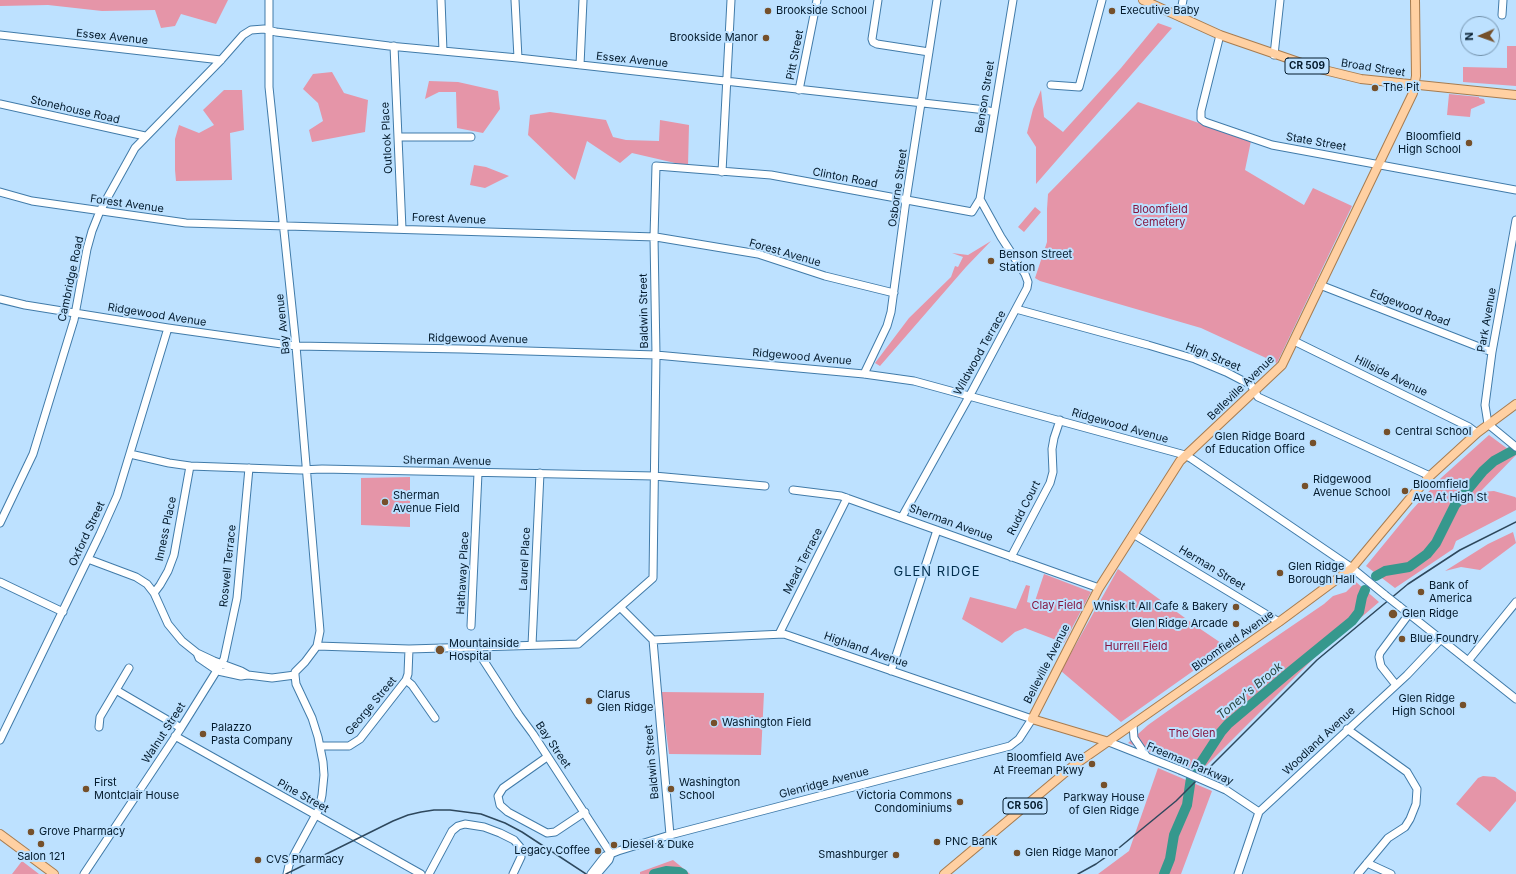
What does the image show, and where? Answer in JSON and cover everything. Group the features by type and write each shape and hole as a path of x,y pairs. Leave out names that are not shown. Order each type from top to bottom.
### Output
{"main road":[{"name":"Broad Street","path":"1143,0 1220,35 1316,68 1360,79 1414,86 1516,95"},
{"name":"Belleville Avenue","path":"1032,719 1099,588 1185,455 1255,391 1282,364 1413,93 1416,0"},
{"name":"Bloomfield Avenue","path":"944,874 1068,770 1279,622 1352,568 1430,476 1477,433 1516,404"},
{"name":"Highland Avenue","path":"1032,719 1109,742"},
{"path":"0,834 54,874"}],"street":[{"name":"Bay Avenue","path":"269,0 270,97 285,225 307,470 320,631 319,641 316,646"},
{"path":"441,0 443,51"},
{"path":"515,0 518,58"},
{"path":"580,65 584,0"},
{"path":"722,172 731,0"},
{"name":"Pitt Street","path":"799,90 817,0"},
{"path":"878,0 872,39 873,42 877,44 929,52"},
{"name":"Osborne Street","path":"866,374 887,326 891,312 906,200 937,0"},
{"name":"Benson Street","path":"980,198 1012,0"},
{"path":"1051,85 1079,87 1102,0"},
{"path":"1180,17 1183,0"},
{"path":"1274,54 1280,0"},
{"path":"1502,15 1503,0"},
{"name":"Cambridge Road","path":"0,523 33,454 76,313 87,249 100,210 135,148 145,136 247,32 255,29 269,31"},
{"name":"Essex Avenue","path":"269,31 394,46 727,81 993,112"},
{"name":"State Street","path":"1220,35 1201,111 1202,119 1205,122 1272,145 1516,190"},
{"name":"Essex Avenue","path":"0,36 221,60"},
{"name":"Outlook Place","path":"394,46 402,229"},
{"name":"Stonehouse Road","path":"0,104 145,136"},
{"path":"398,137 471,137"},
{"name":"Baldwin Street","path":"532,645 578,644 653,578 656,355 654,237 656,166 722,172"},
{"name":"Clinton Road","path":"722,172 771,175 972,212 980,198"},
{"name":"Forest Avenue","path":"0,192 32,201 186,223 654,237 758,254 825,276 894,293"},
{"name":"Wildwood Terrace","path":"902,517 970,395 1027,288 1028,282 1025,274 1001,237 980,198"},
{"name":"Park Avenue","path":"1488,424 1485,405 1492,352 1513,254 1516,220"},
{"name":"Edgewood Road","path":"1320,285 1492,352"},
{"name":"Ridgewood Avenue","path":"0,299 25,305 168,328 296,346 656,355 866,374 914,380 1192,458 1352,568 1516,699"},
{"name":"High Street","path":"1016,310 1195,359 1226,372 1251,385 1258,397 1430,476"},
{"name":"Oxford Street","path":"0,740 63,612 117,496 168,328"},
{"name":"Hillside Avenue","path":"1294,341 1469,427 1477,433"},
{"name":"Rudd Court","path":"1012,557 1050,483 1053,472 1052,449 1060,420"},
{"path":"1488,424 1514,445"},
{"name":"Sherman Avenue","path":"130,454 190,466 307,470 322,469 654,476 765,486"},
{"name":"Inness Place","path":"154,593 168,571 174,555 190,466"},
{"name":"Roswell Terrace","path":"222,664 237,598 249,468"},
{"name":"Hathaway Place","path":"471,626 478,473"},
{"name":"Laurel Place","path":"532,645 540,473"},
{"name":"Sherman Avenue","path":"793,490 833,494 847,498 1099,588"},
{"name":"Mead Terrace","path":"779,634 847,498"},
{"path":"891,671 937,530"},
{"name":"Herman Street","path":"1133,534 1279,622"},
{"path":"88,559 142,580 154,593 168,624 182,641 197,653 242,671 248,675"},
{"path":"0,582 63,612"},
{"path":"1468,661 1516,602"},
{"path":"620,607 653,640"},
{"path":"1396,685 1381,666 1379,657 1380,653 1409,614"},
{"name":"Highland Avenue","path":"653,640 784,634 1032,719"},
{"name":"Woodland Avenue","path":"1238,874 1259,812 1396,685 1441,639"},
{"name":"Baldwin Street","path":"653,640 670,835"},
{"path":"287,874 292,859 321,804 324,769 320,746 312,718 296,684 295,675 297,670 306,662 316,646 409,649 532,645"},
{"name":"Bay Street","path":"478,647 480,655 585,812 611,854"},
{"name":"George Street","path":"320,746 349,746 357,742 406,680 408,674 409,649"},
{"path":"197,653 199,658 218,671 241,676 248,675 272,678 295,675"},
{"name":"Walnut Street","path":"84,874 222,664"},
{"path":"99,727 100,716 129,668"},
{"path":"406,680 412,685 435,718"},
{"path":"116,690 180,728"},
{"name":"Glenridge Avenue","path":"591,874 605,856 670,835 1010,746 1016,743 1032,719"},
{"path":"1133,725 1134,738 1147,757"},
{"path":"1347,729 1407,772 1417,789 1416,804 1410,819 1405,826 1388,838 1358,874"},
{"name":"Pine Street","path":"175,736 421,874"},
{"name":"Freeman Parkway","path":"1109,742 1226,790 1259,812"},
{"path":"548,757 505,786 500,792 498,801 502,809 541,832 547,833 555,832 585,812"},
{"path":"429,874 452,831 458,826 473,824 500,833 514,840 520,847 521,856 513,874"},
{"path":"597,874 609,860 611,854"},
{"path":"1367,863 1391,874"}],"green space":[{"path":"0,0 228,0 216,24 181,14 175,26 161,28 155,10 102,11 48,5 0,6"},
{"path":"1158,23 1172,28 1036,184 1036,147 1027,133 1033,109 1041,90 1044,117 1063,132 1121,68"},
{"path":"1507,46 1516,46 1516,86 1463,82 1463,67 1507,68"},
{"path":"332,72 344,93 368,100 365,132 312,142 309,130 323,121 318,103 303,89 313,74"},
{"path":"429,81 458,82 498,91 500,109 483,133 457,128 456,92 439,92 425,99"},
{"path":"224,90 242,90 244,130 230,133 232,180 176,181 175,139 179,125 199,133 214,125 203,110"},
{"path":"1449,94 1479,97 1484,99 1485,103 1471,109 1470,117 1447,115"},
{"name":"Bloomfield Cemetery","path":"1138,102 1251,141 1245,170 1304,205 1313,188 1352,206 1277,363 1201,328 1040,281 1035,278 1047,242 1048,194"},
{"path":"550,112 606,120 613,137 626,140 659,141 660,120 689,125 688,166 632,153 620,163 587,141 575,180 528,135 530,115"},
{"path":"474,165 486,167 509,176 485,188 470,185"},
{"path":"1035,207 1041,212 1024,232 1018,227"},
{"path":"991,241 966,267 880,366 875,363 909,318 951,277 955,266 958,267 963,257 952,253 968,255"},
{"path":"1489,435 1516,455 1480,492 1494,491 1515,497 1516,510 1456,541 1453,549 1395,588 1366,566 1411,511 1441,478"},
{"name":"Sherman Avenue Field","path":"410,477 410,527 361,525 361,478"},
{"path":"1513,532 1516,543 1480,570 1461,567 1445,571 1488,544"},
{"name":"Hurrell Field","path":"1118,569 1227,647 1121,722 1061,671"},
{"name":"Clay Field","path":"1044,574 1091,592 1064,643 1025,628 1015,632 1002,643 962,619 970,597 1016,609 1026,585 1030,586 1027,602 1034,604"},
{"name":"The Glen","path":"1356,582 1379,602 1313,659 1200,772 1128,743 1148,725 1179,703 1324,604 1333,596 1346,592"},
{"name":"Washington Field","path":"661,692 764,693 761,755 669,754"},
{"path":"1158,768 1212,791 1181,874 1098,874 1129,851"},
{"path":"1483,776 1495,777 1516,792 1516,801 1490,832 1456,804 1478,778"},
{"path":"673,860 690,874 640,874 640,872"},
{"path":"22,861 39,874 12,874"}],"waterway":[{"name":"Toney's Brook","path":"1376,576 1385,571 1409,567 1427,554 1436,543 1455,505 1483,471 1494,461 1516,449"},
{"name":"Toney's Brook","path":"1164,874 1170,859 1174,835 1187,805 1191,778 1221,732 1228,724 1352,621 1359,612 1365,590"},
{"name":"Toney's Brook","path":"654,874 666,871 679,872 683,874"}],"railway":[{"path":"1078,874 1096,864 1120,847 1176,801 1317,660 1408,584 1460,550 1516,522"},
{"path":"286,874 393,821 408,815 434,810 450,810 481,814 505,823 522,832 586,874"}],"place":[{"name":"Brookside School","path":"768,11"},
{"name":"Executive Baby","path":"1112,11"},
{"name":"Brookside Manor","path":"766,38"},
{"name":"The Pit","path":"1375,88"},
{"name":"Bloomfield High School","path":"1469,143"},
{"name":"Benson Street Station","path":"991,261"},
{"name":"Central School","path":"1387,432"},
{"name":"Glen Ridge Board of Education Office","path":"1313,443"},
{"name":"Ridgewood Avenue School","path":"1305,486"},
{"name":"Bloomfield Ave At High St","path":"1405,491"},
{"name":"Sherman Avenue Field","path":"385,502"},
{"name":"Glen Ridge Borough Hall","path":"1280,573"},
{"name":"Bank of America","path":"1421,592"},
{"name":"Whisk It All Cafe & Bakery","path":"1236,607"},
{"name":"Glen Ridge","path":"1393,614"},
{"name":"Glen Ridge Arcade","path":"1236,624"},
{"name":"Blue Foundry","path":"1402,639"},
{"name":"Mountainside Hospital","path":"440,650"},
{"name":"Clarus Glen Ridge","path":"589,701"},
{"name":"Glen Ridge High School","path":"1463,705"},
{"name":"Washington Field","path":"714,723"},
{"name":"Palazzo Pasta Company","path":"203,734"},
{"name":"Bloomfield Ave At Freeman Pkwy","path":"1092,764"},
{"name":"Parkway House of Glen Ridge","path":"1104,785"},
{"name":"First Montclair House","path":"86,789"},
{"name":"Washington School","path":"671,789"},
{"name":"Victoria Commons Condominiums","path":"960,802"},
{"name":"Grove Pharmacy","path":"31,832"},
{"name":"PNC Bank","path":"937,842"},
{"name":"Salon 121","path":"41,844"},
{"name":"Diesel & Duke","path":"614,845"},
{"name":"Legacy Coffee","path":"598,851"},
{"name":"Glen Ridge Manor","path":"1017,853"},
{"name":"Smashburger","path":"896,855"},
{"name":"CVS Pharmacy","path":"258,860"}],"district":[{"name":"GLEN RIDGE","path":"937,572"}]}
